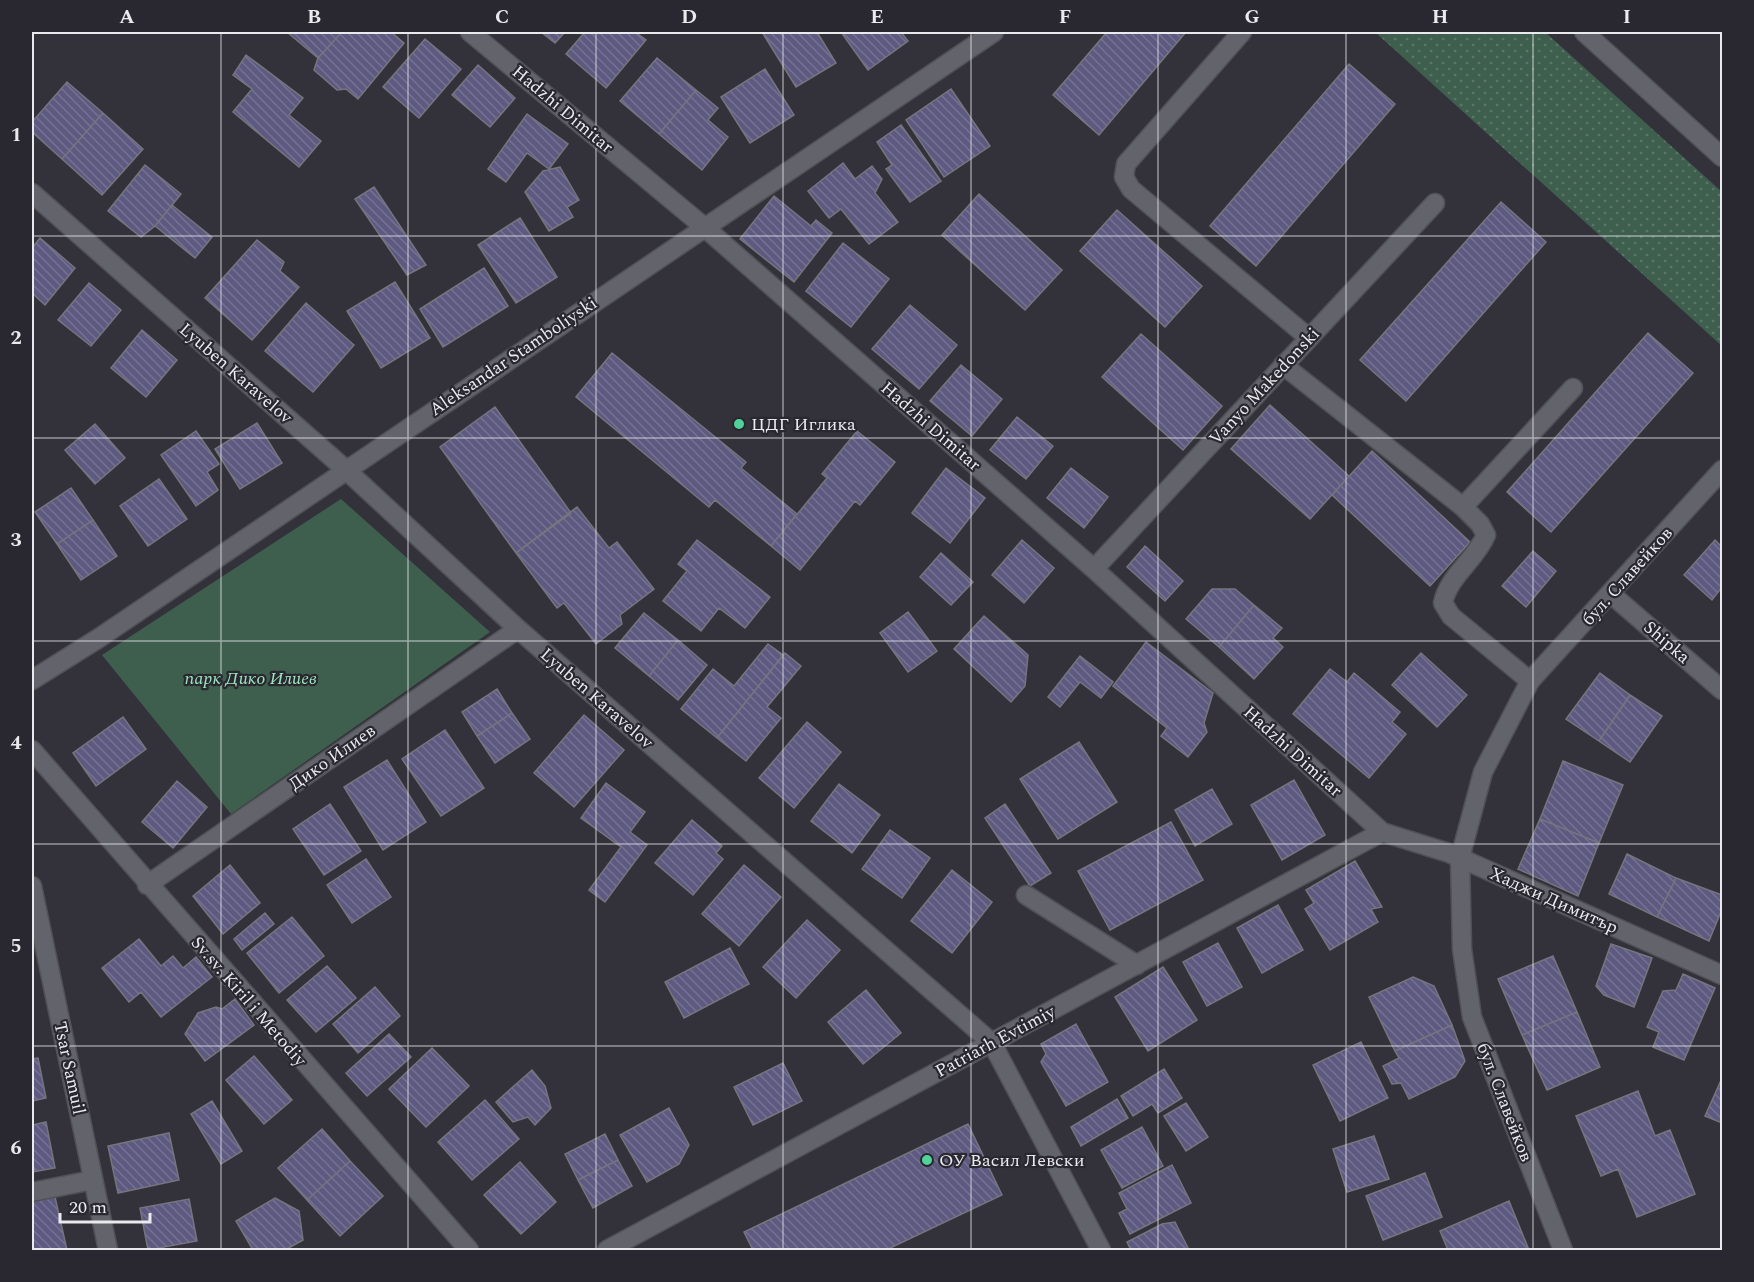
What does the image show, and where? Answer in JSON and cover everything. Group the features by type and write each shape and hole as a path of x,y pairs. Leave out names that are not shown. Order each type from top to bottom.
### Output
{"street":[{"name":"Hadzhi Dimitar","path":"470,32 703,226 1094,568 1382,832"},
{"name":"Aleksandar Stamboliyski","path":"32,680 99,638 703,226 994,32"},
{"path":"1242,32 1126,164 1124,177 1131,189 1309,338"},
{"path":"1584,32 1722,157"},
{"name":"Lyuben Karavelov","path":"32,193 345,470 518,629 992,1043 1101,1251"},
{"name":"Vanyo Makedonski","path":"1094,568 1435,203"},
{"path":"1283,366 1463,507 1480,524 1486,535 1481,546 1446,588 1443,603 1450,616 1530,681"},
{"path":"1463,507 1573,388"},
{"name":"бул. Славейков","path":"1563,1251 1472,1017 1462,949 1460,858 1483,772 1530,681 1722,470"},
{"name":"Shipka","path":"1611,594 1722,690"},
{"name":"Дико Илиев","path":"147,885 518,629"},
{"name":"Sv.sv. Kiril i Metodiy","path":"32,750 147,885 469,1251"},
{"name":"Хаджи Димитър","path":"1382,832 1460,858 1722,975"},
{"name":"Patriarh Evtimiy","path":"607,1251 1382,832"},
{"name":"Tsar Samuil","path":"32,886 108,1251"},
{"path":"1026,895 1137,964"},
{"path":"32,1192 93,1180"}],"green space":[{"path":"1375,32 1545,32 1722,192 1722,346"},
{"name":"парк Дико Илиев","path":"341,499 490,632 231,814 102,655"}],"building":[{"path":"287,32 342,32 318,58"},
{"path":"342,32 391,32 404,43 358,99 346,89 337,90 314,70 318,58"},
{"path":"541,32 565,32 555,43"},
{"path":"585,32 635,32 646,40 606,88 566,54"},
{"path":"762,32 817,32 836,63 796,87"},
{"path":"841,32 901,32 908,41 868,70"},
{"path":"1107,32 1186,32 1099,135 1053,95"},
{"path":"425,39 461,69 419,118 383,87"},
{"path":"246,55 303,98 289,115 321,141 299,167 233,112 252,89 233,75"},
{"path":"657,58 696,90 659,134 620,101"},
{"path":"1349,64 1395,104 1256,266 1210,226"},
{"path":"478,65 515,98 490,127 452,95"},
{"path":"765,69 794,115 750,143 721,97"},
{"path":"67,82 103,113 62,159 32,132 32,122"},
{"path":"951,89 990,146 944,177 906,120"},
{"path":"696,90 718,108 708,120 728,137 702,170 659,134"},
{"path":"103,113 143,149 102,195 62,159"},
{"path":"527,114 568,144 549,169 527,153 506,182 488,169"},
{"path":"901,125 941,181 910,202 886,169 892,165 877,142"},
{"path":"843,163 855,179 872,166 882,179 875,193 898,222 869,244 841,209 829,218 808,191"},
{"path":"145,165 181,194 155,226 141,237 108,211"},
{"path":"560,167 579,200 567,207 573,217 549,231 525,192 543,171"},
{"path":"374,187 426,265 407,275 355,199"},
{"path":"979,194 1062,270 1025,310 942,235"},
{"path":"774,196 811,226 816,220 832,233 794,282 740,239"},
{"path":"1501,202 1546,242 1406,401 1360,360"},
{"path":"172,205 212,237 195,258 155,226"},
{"path":"1117,210 1202,286 1165,327 1080,251"},
{"path":"520,218 557,277 516,303 478,245"},
{"path":"40,238 75,268 45,305 32,293 32,248"},
{"path":"257,240 284,262 280,271 299,287 252,340 205,298"},
{"path":"843,243 889,279 851,327 806,291"},
{"path":"484,268 508,306 443,347 420,309"},
{"path":"395,282 430,338 381,368 347,311"},
{"path":"89,283 121,310 91,346 58,320"},
{"path":"306,303 354,345 313,392 265,351"},
{"path":"910,305 957,345 919,389 872,349"},
{"path":"142,330 177,360 146,397 111,368"},
{"path":"1648,333 1693,373 1551,532 1507,492"},
{"path":"1141,334 1222,406 1183,450 1102,377"},
{"path":"612,353 746,462 741,468 797,514 771,546 715,500 709,507 576,397"},
{"path":"961,365 1002,399 972,436 930,401"},
{"path":"1270,405 1349,476 1310,519 1231,449"},
{"path":"495,407 571,513 516,553 440,447"},
{"path":"1017,417 1053,446 1026,479 990,450"},
{"path":"257,423 282,463 240,489 215,449"},
{"path":"95,424 125,458 95,484 65,450"},
{"path":"196,431 219,464 207,472 218,490 196,506 161,455"},
{"path":"857,431 895,462 860,505 855,501 800,570 771,546 827,478 822,474"},
{"path":"1372,451 1470,542 1430,586 1332,495"},
{"path":"946,468 985,498 950,543 912,513"},
{"path":"1071,468 1108,497 1084,528 1047,498"},
{"path":"159,479 187,519 148,546 120,506"},
{"path":"71,488 93,520 57,544 35,512"},
{"path":"577,507 609,548 617,542 654,589 620,615 622,624 596,644 564,603 557,608 516,553"},
{"path":"93,520 117,556 81,580 57,544"},
{"path":"697,540 770,597 745,628 719,608 701,631 663,601 687,571 678,564"},
{"path":"1022,540 1054,568 1024,603 992,575"},
{"path":"1715,540 1722,547 1722,587 1712,600 1684,575"},
{"path":"1145,546 1183,581 1165,601 1127,567"},
{"path":"1533,551 1556,571 1526,607 1502,586"},
{"path":"941,553 973,582 951,605 920,577"},
{"path":"1212,589 1235,589 1254,605 1219,647 1186,619"},
{"path":"1254,605 1282,628 1273,638 1283,647 1254,679 1219,647"},
{"path":"908,612 937,651 908,672 880,633"},
{"path":"644,613 678,640 649,676 615,648"},
{"path":"984,616 1028,655 1025,686 1011,702 954,649"},
{"path":"678,640 707,665 678,700 649,676"},
{"path":"1146,642 1213,693 1204,723 1207,732 1188,757 1161,736 1167,728 1113,686"},
{"path":"768,644 783,655 717,738 681,709 713,669 734,686"},
{"path":"785,653 801,666 767,707 781,718 746,761 717,738"},
{"path":"1421,653 1467,695 1437,727 1392,685"},
{"path":"1080,656 1113,682 1101,698 1080,682 1060,707 1048,697"},
{"path":"1330,669 1347,682 1354,673 1400,712 1392,722 1406,734 1369,778 1293,714"},
{"path":"1600,673 1630,695 1599,741 1566,719"},
{"path":"497,689 512,713 477,736 462,712"},
{"path":"1630,695 1662,716 1630,762 1599,741"},
{"path":"512,713 530,739 495,763 477,736"},
{"path":"584,715 624,750 574,807 534,773"},
{"path":"123,717 146,749 96,786 73,753"},
{"path":"807,722 841,752 794,808 759,778"},
{"path":"445,730 484,788 441,816 402,759"},
{"path":"1079,742 1117,802 1058,839 1020,779"},
{"path":"387,760 426,822 383,850 344,787"},
{"path":"1563,761 1623,785 1599,843 1540,819"},
{"path":"1294,780 1325,835 1282,860 1251,805"},
{"path":"177,781 207,807 173,848 142,822"},
{"path":"606,783 645,812 630,832 647,845 605,902 589,890 621,847 581,818"},
{"path":"839,784 880,815 852,853 811,821"},
{"path":"1212,789 1232,824 1195,846 1175,810"},
{"path":"330,804 361,851 324,875 293,829"},
{"path":"1005,804 1051,873 1030,886 985,818"},
{"path":"1540,819 1599,843 1578,896 1518,869"},
{"path":"692,820 722,846 716,853 723,859 693,895 655,863"},
{"path":"1171,822 1203,880 1110,930 1078,871"},
{"path":"890,830 930,858 902,898 862,869"},
{"path":"1627,854 1676,878 1657,917 1609,894"},
{"path":"366,859 391,897 352,923 327,885"},
{"path":"1355,861 1382,907 1371,909 1378,922 1330,950 1305,909 1314,903 1306,890"},
{"path":"230,865 260,903 223,934 193,896"},
{"path":"744,865 781,897 739,946 702,914"},
{"path":"952,870 992,902 952,953 911,921"},
{"path":"1676,878 1722,895 1722,909 1709,941 1657,917"},
{"path":"1278,905 1303,950 1262,973 1237,928"},
{"path":"265,913 274,924 242,950 234,939"},
{"path":"292,917 324,956 279,993 247,953"},
{"path":"807,920 840,950 796,998 763,967"},
{"path":"139,939 161,966 173,956 183,968 196,957 212,977 161,1017 141,992 129,1002 102,968"},
{"path":"1218,943 1242,987 1207,1006 1183,962"},
{"path":"1611,944 1652,958 1634,1007 1604,995 1596,986"},
{"path":"730,948 749,984 684,1018 665,982"},
{"path":"1553,956 1577,1012 1522,1035 1498,979"},
{"path":"327,966 356,998 316,1032 287,1000"},
{"path":"1163,967 1197,1020 1148,1051 1115,997"},
{"path":"1683,974 1715,988 1684,1060 1653,1047 1659,1032 1647,1027 1663,991 1676,990"},
{"path":"1413,977 1434,986 1452,1025 1395,1051 1369,997"},
{"path":"375,987 400,1016 358,1053 333,1024"},
{"path":"866,990 901,1033 863,1064 828,1022"},
{"path":"235,999 254,1025 205,1061 185,1034 198,1013 216,1007 222,1009"},
{"path":"1577,1012 1600,1067 1547,1090 1522,1035"},
{"path":"1076,1024 1108,1082 1066,1106 1041,1062 1046,1054 1041,1044"},
{"path":"1452,1025 1465,1061 1455,1077 1409,1099 1401,1083 1392,1084 1383,1066 1399,1058 1395,1051"},
{"path":"389,1034 411,1057 367,1096 346,1073"},
{"path":"1361,1042 1388,1098 1340,1121 1313,1065"},
{"path":"432,1048 469,1086 426,1127 389,1089"},
{"path":"254,1056 292,1100 264,1124 226,1080"},
{"path":"38,1058 46,1098 32,1101 32,1059"},
{"path":"783,1063 802,1101 753,1125 734,1087"},
{"path":"1164,1069 1182,1098 1158,1113 1152,1104 1133,1116 1121,1096"},
{"path":"532,1070 545,1086 551,1108 535,1125 528,1117 513,1122 496,1102"},
{"path":"1722,1078 1722,1123 1705,1116"},
{"path":"1638,1091 1655,1136 1670,1130 1695,1194 1637,1217 1618,1169 1601,1176 1576,1116"},
{"path":"1117,1099 1128,1118 1081,1146 1071,1127"},
{"path":"485,1100 519,1139 472,1180 438,1142"},
{"path":"212,1101 242,1151 221,1164 191,1114"},
{"path":"1186,1103 1208,1137 1186,1151 1164,1116"},
{"path":"669,1108 689,1145 679,1164 647,1182 620,1135"},
{"path":"46,1122 55,1168 32,1172 32,1125"},
{"path":"968,1124 1002,1195 886,1250 753,1250 744,1232"},
{"path":"1142,1127 1163,1166 1122,1188 1101,1150"},
{"path":"322,1129 350,1161 307,1200 278,1168"},
{"path":"169,1133 179,1180 118,1193 108,1146"},
{"path":"605,1134 618,1160 578,1180 565,1154"},
{"path":"1374,1136 1389,1179 1347,1192 1333,1149"},
{"path":"618,1160 632,1186 593,1208 578,1180"},
{"path":"350,1161 383,1196 340,1236 307,1200"},
{"path":"520,1162 556,1202 521,1234 484,1195"},
{"path":"1172,1165 1191,1203 1130,1234 1119,1213 1127,1209 1119,1193"},
{"path":"1425,1173 1442,1217 1383,1240 1366,1196"},
{"path":"55,1197 67,1250 32,1250 32,1202"},
{"path":"275,1198 299,1211 303,1240 285,1250 253,1250 236,1221"},
{"path":"189,1199 197,1241 148,1250 140,1208"},
{"path":"1509,1201 1529,1250 1448,1250 1440,1231"},
{"path":"1175,1222 1189,1250 1131,1250 1127,1242 1162,1224"}],"place":[{"name":"ЦДГ Иглика","path":"739,424"},
{"name":"ОУ Васил Левски","path":"927,1160"}]}
